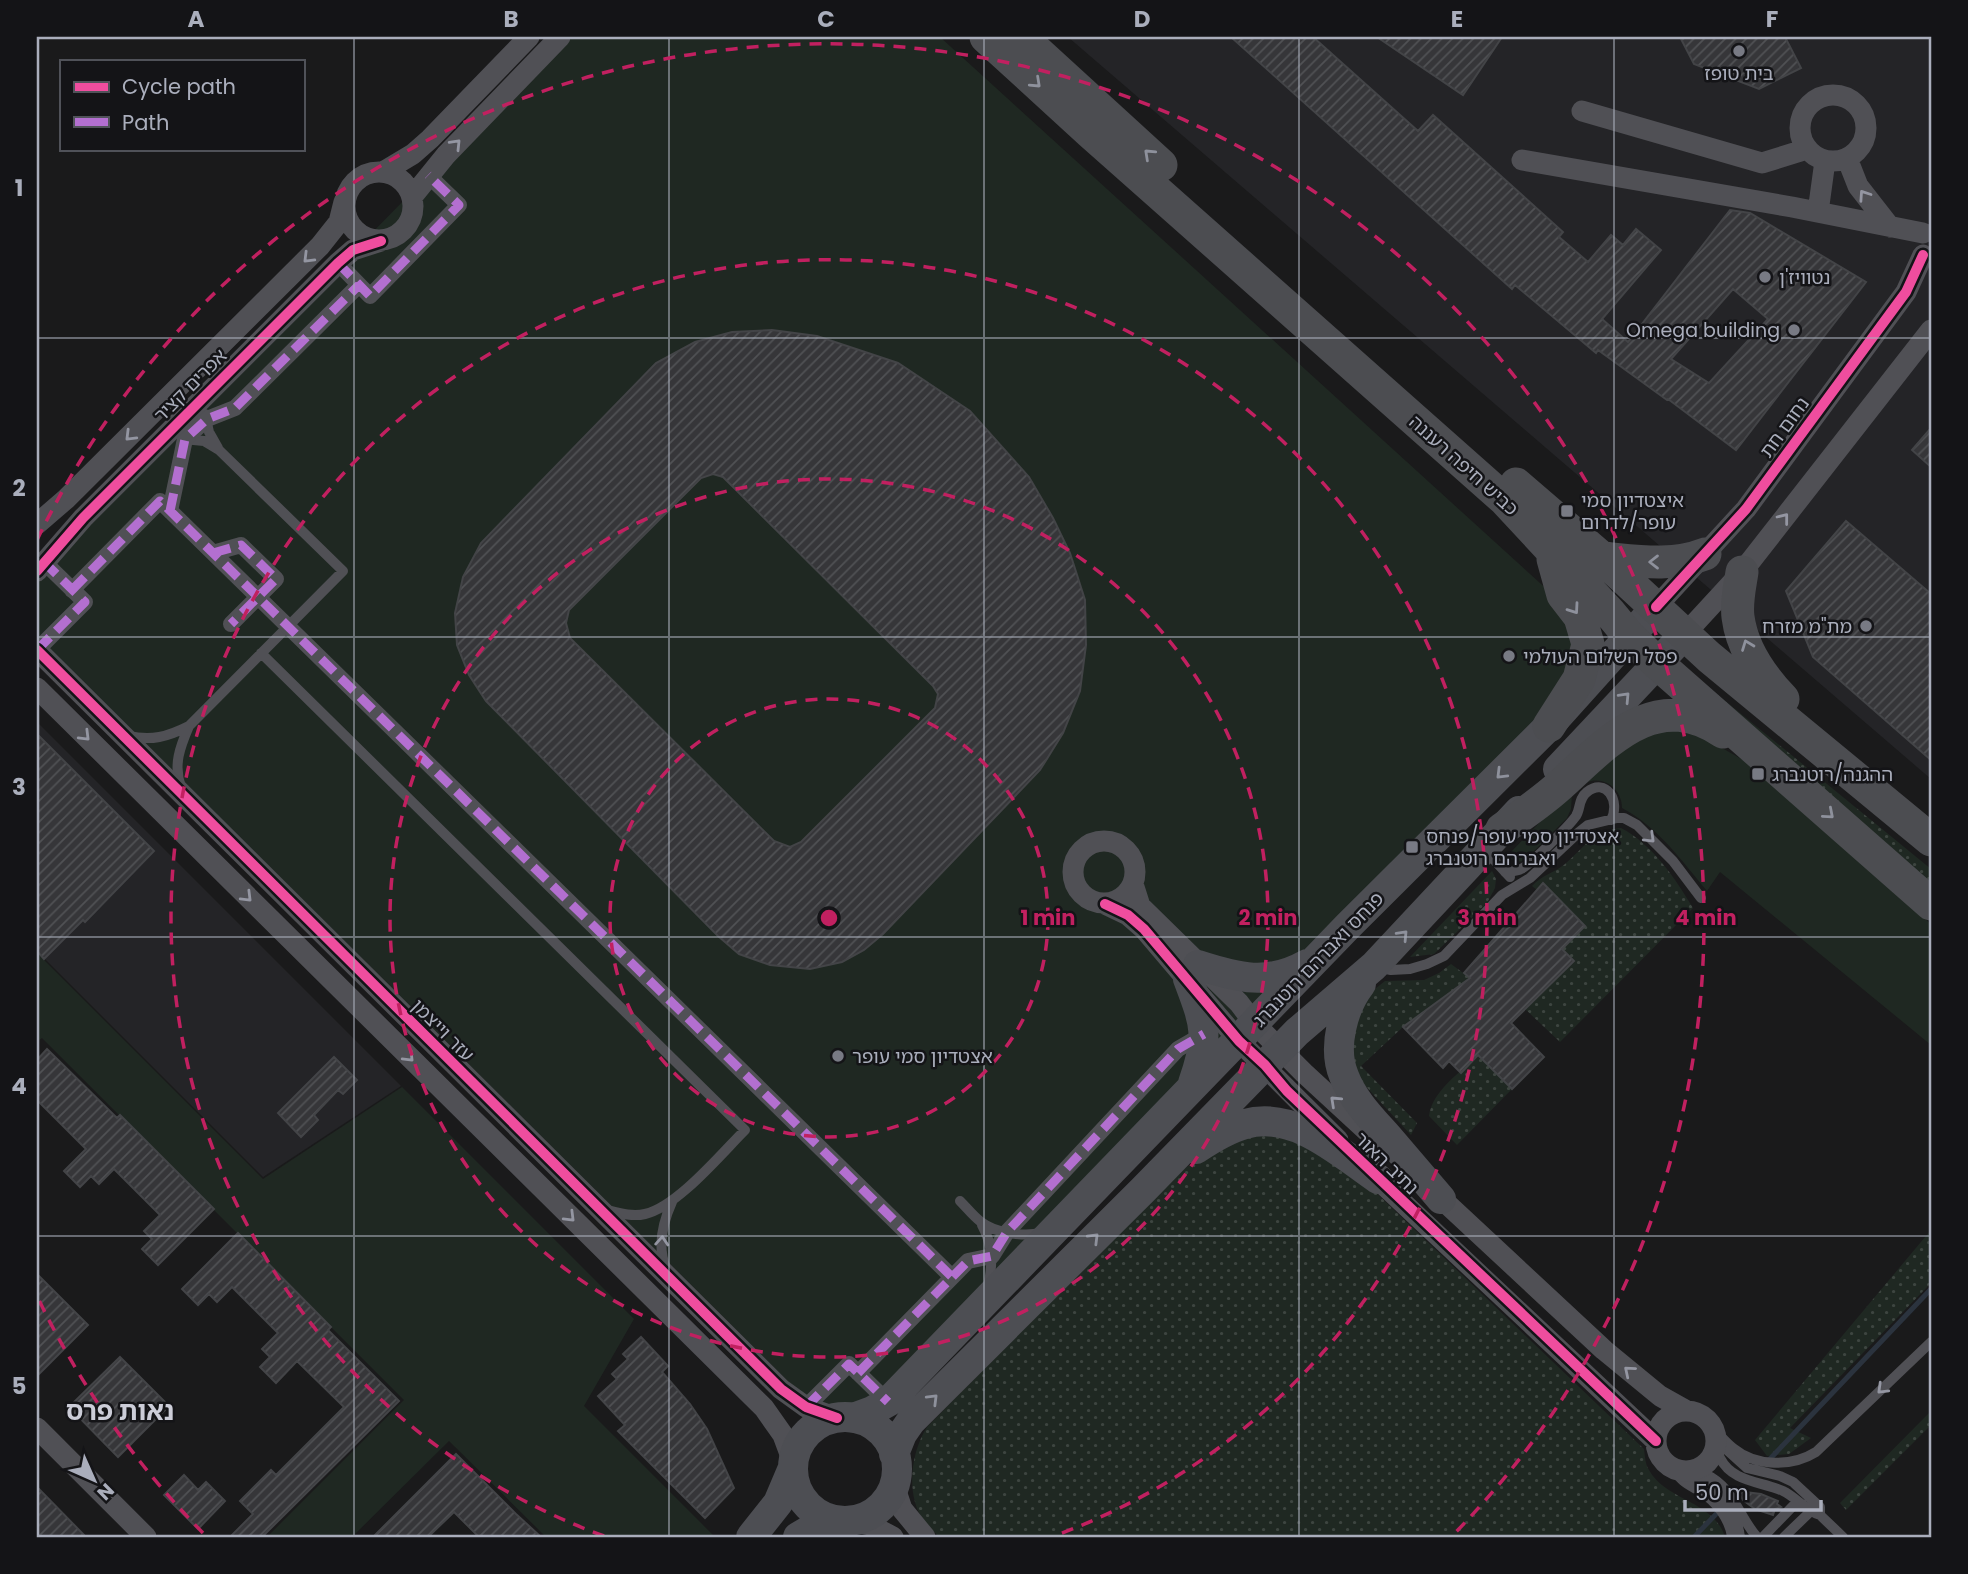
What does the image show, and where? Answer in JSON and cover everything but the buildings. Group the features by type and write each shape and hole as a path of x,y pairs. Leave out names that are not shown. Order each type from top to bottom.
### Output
{"highway":[{"name":"כביש חיפה רעננה","path":"986,37 1101,143 1505,500 1657,663 1931,904"},
{"name":"כביש חיפה רעננה","path":"1023,37 1362,350 1602,558 1684,635 1931,840"},
{"path":"1549,547 1563,595 1580,617 1588,644 1579,679 1549,726"},
{"path":"1602,558 1647,563 1687,561 1706,554"},
{"path":"1742,572 1738,618 1746,646 1758,670 1782,698 1878,779 1931,831"},
{"path":"1493,839 1612,739 1630,726 1653,716 1688,716 1711,724 1777,769"}],"main road":[{"name":"פנחס ואברהם רוטנברג","path":"845,1418 872,1411 888,1402 1316,958 1549,726 1656,607"},
{"name":"פנחס ואברהם רוטנברג","path":"894,1454 911,1421 1297,1032 1374,966 1684,635"},
{"path":"1192,1088 1205,1046 1193,972 1253,978 1279,976 1316,958"},
{"path":"1374,966 1355,991 1345,1014 1339,1038 1342,1074 1361,1106 1441,1199"},
{"path":"1143,1190 1195,1149 1221,1133 1246,1123 1271,1121 1312,1135 1378,1179"},
{"path":"751,1537 778,1503 798,1446 808,1433 821,1423 845,1418 868,1423 881,1433 894,1454 897,1469 887,1500 875,1512 810,1529 798,1537"},
{"path":"793,1466 795,1486 802,1500 814,1512 844,1521"}],"street":[{"path":"383,172 413,154 529,37"},
{"path":"412,197 428,175 560,37"},
{"path":"1824,96 1846,98 1862,112 1866,133 1863,143 1847,158 1825,161 1807,149 1800,129 1801,118 1807,108 1824,96"},
{"path":"1582,111 1762,163 1807,149"},
{"path":"1847,158 1858,186 1890,227"},
{"path":"1521,160 1890,227 1927,245"},
{"path":"1818,212 1825,161"},
{"path":"371,172 395,175 407,186 412,197 413,208 406,226 392,238 381,241 358,234 345,214 344,202 348,191 355,181 371,172"},
{"path":"338,262 370,296 459,205 428,175"},
{"name":"אפרים קציר","path":"37,524 66,499 320,246 339,222 344,202"},
{"name":"אפרים קציר","path":"40,567 83,518 338,262 353,250 381,241"},
{"name":"נחום חת","path":"1656,607 1746,509 1906,292 1927,245"},
{"path":"170,511 185,439 207,419 235,408 359,285"},
{"path":"1684,635 1742,572 1931,330"},
{"path":"72,590 160,501 953,1277"},
{"path":"213,553 242,545 276,579 231,624"},
{"path":"37,650 85,603 40,567"},
{"name":"עזר וייצמן","path":"37,650 781,1389 806,1407 845,1418"},
{"path":"37,688 764,1408 783,1435 793,1466"},
{"path":"1093,843 1116,843 1132,858 1135,869 1133,884 1127,894 1118,900 1105,904 1094,903 1084,897 1074,883 1074,862 1084,848 1093,843"},
{"name":"נתיב האור","path":"1133,884 1140,906 1193,972"},
{"name":"נתיב האור","path":"1105,904 1128,915 1193,972 1239,1003 1247,1032 1273,1057 1304,1073 1604,1350 1660,1396 1685,1410"},
{"path":"858,1373 968,1261 992,1256 1007,1232 1178,1049 1204,1034"},
{"name":"נתיב האור","path":"1273,1057 1287,1091 1656,1441"},
{"path":"806,1407 849,1364 888,1402"},
{"path":"1685,1410 1703,1415 1714,1429 1716,1445 1710,1460 1689,1471 1672,1468 1660,1457 1656,1441 1657,1432 1667,1417 1685,1410"},
{"path":"38,1432 146,1537"},
{"path":"894,1485 902,1509 925,1537"},
{"path":"844,1521 870,1525 893,1537"}],"lane":[{"path":"210,390 206,404 207,419 209,432 219,450"},
{"path":"120,735 142,739 168,737 189,726 343,571 219,450 204,441 185,439 174,439 154,447"},
{"path":"261,653 745,1130 672,1202 646,1214 629,1215 599,1209"},
{"path":"189,726 179,749 177,765 179,784 191,805"},
{"path":"1505,872 1524,868 1575,817 1582,797 1591,789 1603,789 1613,796 1616,807 1611,820"},
{"path":"1374,966 1391,970 1410,969 1444,956 1502,895 1516,884 1530,878 1588,825 1611,820 1624,818 1637,825 1674,861 1700,898"},
{"path":"1493,839 1505,872 1516,884"},
{"path":"960,1201 981,1222 993,1229 1034,1234 1055,1230"},
{"path":"671,1280 661,1258 662,1234 672,1202"},
{"path":"981,1222 988,1236 992,1256 985,1302"},
{"path":"1714,1429 1733,1448 1753,1459 1791,1462 1805,1459 1816,1452 1931,1342"},
{"path":"1714,1429 1726,1449 1747,1468 1793,1482 1820,1507 1811,1510 1784,1537"},
{"path":"1714,1429 1718,1437 1718,1455 1730,1470 1742,1479 1785,1492 1841,1535"},
{"path":"1672,1468 1681,1472 1705,1474 1719,1483 1736,1501 1753,1535"},
{"path":"1672,1468 1679,1480 1702,1493 1723,1514 1730,1525 1732,1537"},
{"path":"1672,1468 1685,1476 1701,1480 1714,1489 1733,1514 1740,1537"},
{"path":"1763,1537 1793,1506 1811,1510"}],"shaded area":[{"name":"אצטדיון סמי עופר","path":"564,37 940,37 1574,614 1578,679 871,1402 849,1410 826,1408 799,1392 40,639 37,630 39,580 56,555"},
{"path":"1068,37 1931,37 1931,779"},
{"path":"1696,677 1931,869 1931,887"},
{"path":"1674,721 1745,761 1931,924 1931,1045 1720,872 1707,891 1658,834 1622,808 1620,796 1608,784 1591,781 1572,794 1567,818 1525,860 1511,860 1507,856 1569,792 1637,731"},
{"path":"37,722 401,1086 263,1177 37,951"},
{"path":"1621,828 1653,853 1671,874 1693,908 1560,1042 1525,1009 1573,961 1562,949 1537,890 1532,886 1565,864 1596,836"},
{"path":"1492,871 1496,879 1495,888 1487,903 1434,954 1410,957"},
{"path":"37,953 263,1179 402,1087 634,1319 584,1406 715,1537 546,1537 449,1441 352,1537 267,1537 404,1400 42,1038 37,1042"},
{"path":"1451,964 1470,978 1403,1027 1361,1066 1417,1123 1411,1135 1358,1078 1348,1030 1356,1014 1375,989 1385,981 1424,980"},
{"path":"1478,1055 1512,1089 1457,1145 1429,1116 1431,1107 1441,1090"},
{"path":"1264,1132 1295,1137 1368,1185 1644,1449 1648,1468 1657,1480 1711,1516 1725,1537 939,1537 918,1511 912,1486 917,1449 927,1427 1164,1186 1200,1156"},
{"path":"1931,1230 1931,1283 1790,1428 1811,1438 1789,1454 1767,1456 1755,1440"},
{"path":"1931,1411 1931,1425 1846,1510 1840,1503"}],"waterway":[{"path":"1767,1462 1931,1289"},
{"path":"1694,1537 1721,1509"}],"marked path":[{"path":"338,263 370,296 459,205 428,175"},
{"path":"170,511 185,439 207,419 235,408 359,285"},
{"path":"72,590 160,501 952,1277"},
{"path":"213,553 241,545 276,579 231,624"},
{"path":"37,650 85,602 44,562"},
{"path":"858,1373 968,1261 992,1256 1007,1232 1178,1049 1204,1034"},
{"path":"806,1407 849,1364 888,1402"}],"cycle path":[{"path":"37,571 83,518 338,263 353,250 381,241"},
{"path":"1656,607 1746,509 1906,292 1923,255"},
{"path":"37,650 781,1389 806,1407 837,1418"},
{"path":"1105,904 1128,915 1144,929 1239,1041 1265,1065 1287,1091 1656,1441"}],"place":[{"name":"בית טופז","path":"1739,51"},
{"name":"נטוויז'ן","path":"1765,277"},
{"name":"Omega building","path":"1794,330"},
{"name":"איצטדיון סמי עופר/לדרום","path":"1567,511"},
{"name":"מת\"מ מזרח","path":"1866,626"},
{"name":"פסל השלום העולמי","path":"1509,656"},
{"name":"ההגנה/רוטנברג","path":"1758,774"},
{"name":"אצטדיון סמי עופר/פנחס ואברהם רוטנברג","path":"1412,847"},
{"name":"אצטדיון סמי עופר","path":"838,1056"}],"district":[{"name":"נאות פרס","path":"120,1411"}]}
